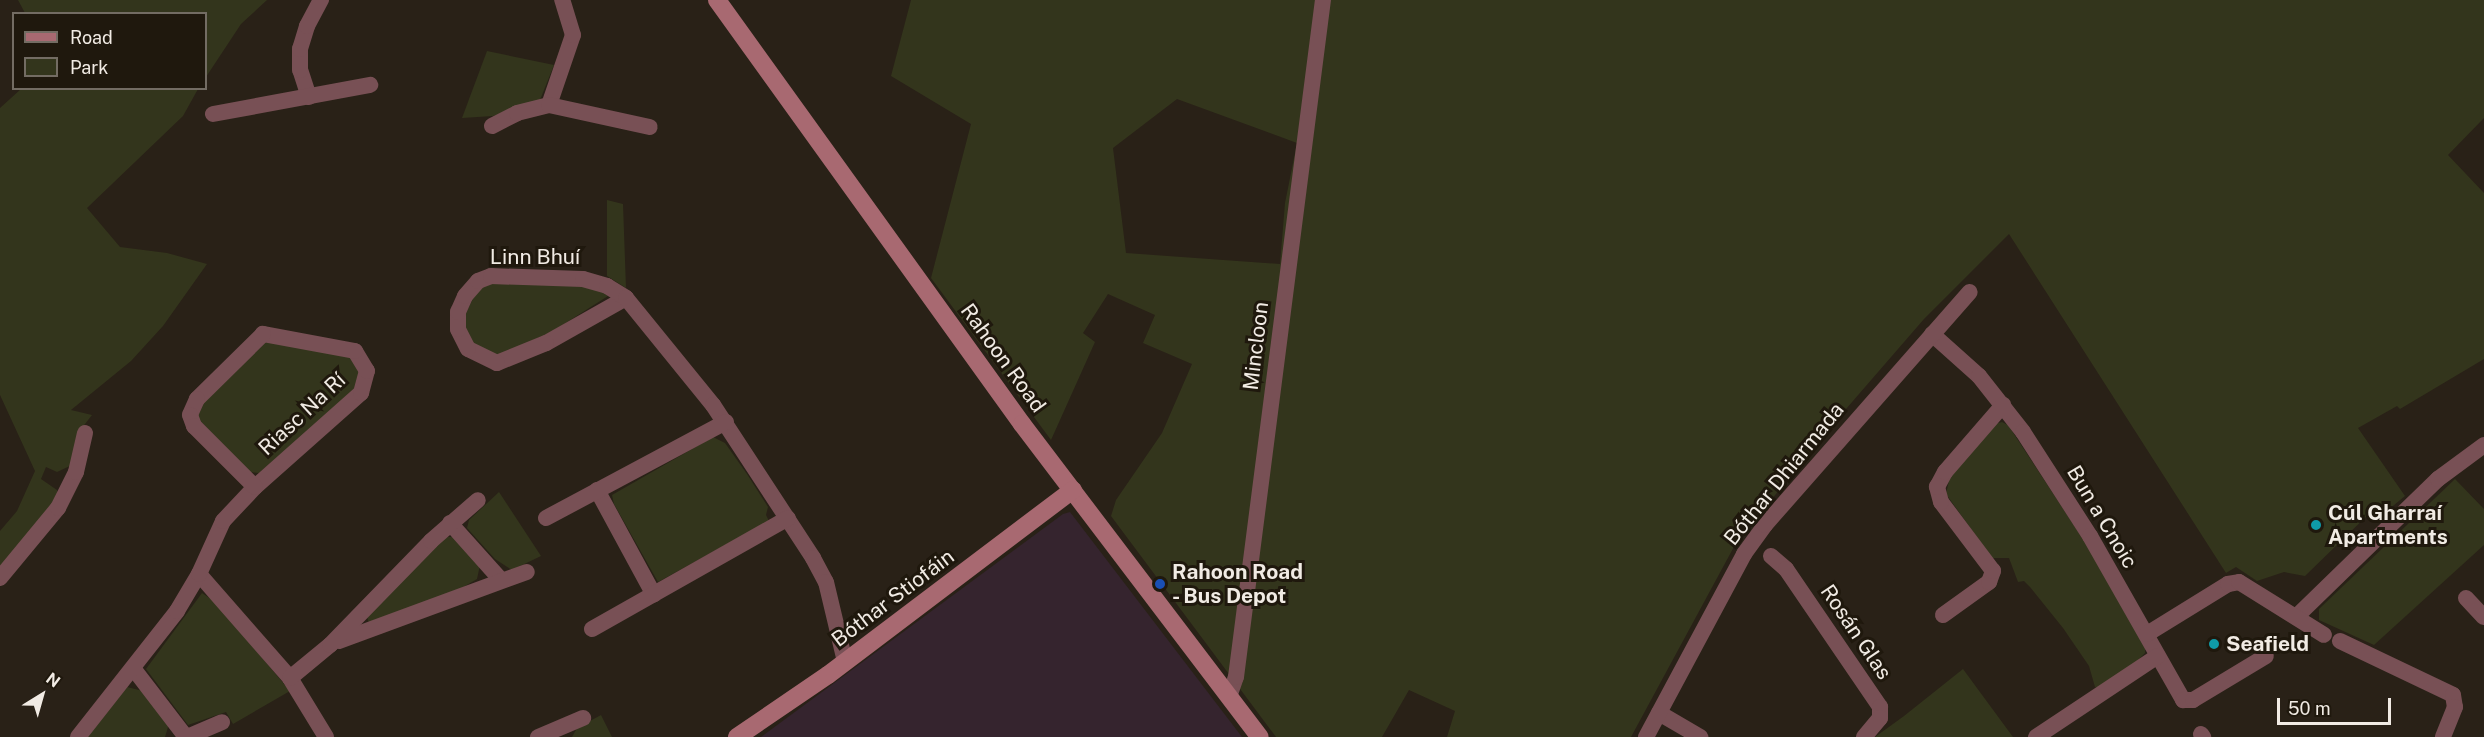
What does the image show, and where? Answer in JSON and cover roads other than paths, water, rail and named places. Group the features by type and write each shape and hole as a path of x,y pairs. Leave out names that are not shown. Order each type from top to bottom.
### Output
{"street":[{"path":"309,97 300,70 300,50 321,0"},
{"path":"549,105 573,35 562,0"},
{"name":"Rahoon Road","path":"717,0 1073,490 1260,737"},
{"name":"Mincloon","path":"1229,697 1236,677 1323,0"},
{"path":"213,114 370,85"},
{"path":"492,126 518,113 549,105 650,127"},
{"name":"Linn Bhuí","path":"626,298 546,343 497,363 468,349 458,329 458,312 465,297 478,281 491,276 583,279 607,286 626,298 726,422 788,518 826,582 845,662"},
{"name":"Bóthar Dhiarmada","path":"1646,737 1744,555 1765,525 1970,292"},
{"name":"Riasc Na Rí","path":"78,737 161,633 200,574 223,520 255,486 361,393 367,371 355,351 262,334 197,399 190,415 194,426 255,486"},
{"name":"Bun a Cnoic","path":"1932,334 1979,376 2003,405 2078,517 2147,634 2179,695 2185,701 2193,700 2266,656"},
{"path":"1943,615 1989,582 1993,572 1941,502 1937,487 1945,472 2003,405"},
{"path":"546,518 726,422"},
{"path":"0,578 58,508 76,472 85,433"},
{"path":"2297,616 2438,479 2484,445"},
{"path":"597,490 654,595"},
{"name":"Bóthar Stiofáin","path":"737,737 845,662 1073,490"},
{"path":"290,678 330,645 450,523 478,500"},
{"path":"592,629 788,518"},
{"path":"450,523 501,580"},
{"name":"Rosán Glas","path":"1771,556 1786,569 1880,707 1880,718 1864,737"},
{"path":"330,645 527,572"},
{"path":"200,574 290,678 326,737"},
{"path":"2147,634 2233,582 2255,588 2324,635"},
{"path":"2466,598 2484,617"},
{"path":"2340,641 2453,695 2455,707 2443,737"},
{"path":"2036,737 2158,656"},
{"path":"133,668 186,737 222,722"},
{"path":"1659,713 1700,737"},
{"path":"538,737 583,718"}],"place":[{"name":"Cúl Gharraí Apartments","path":"2316,525"},
{"name":"Rahoon Road - Bus Depot","path":"1160,584"},
{"name":"Seafield","path":"2214,644"}]}
